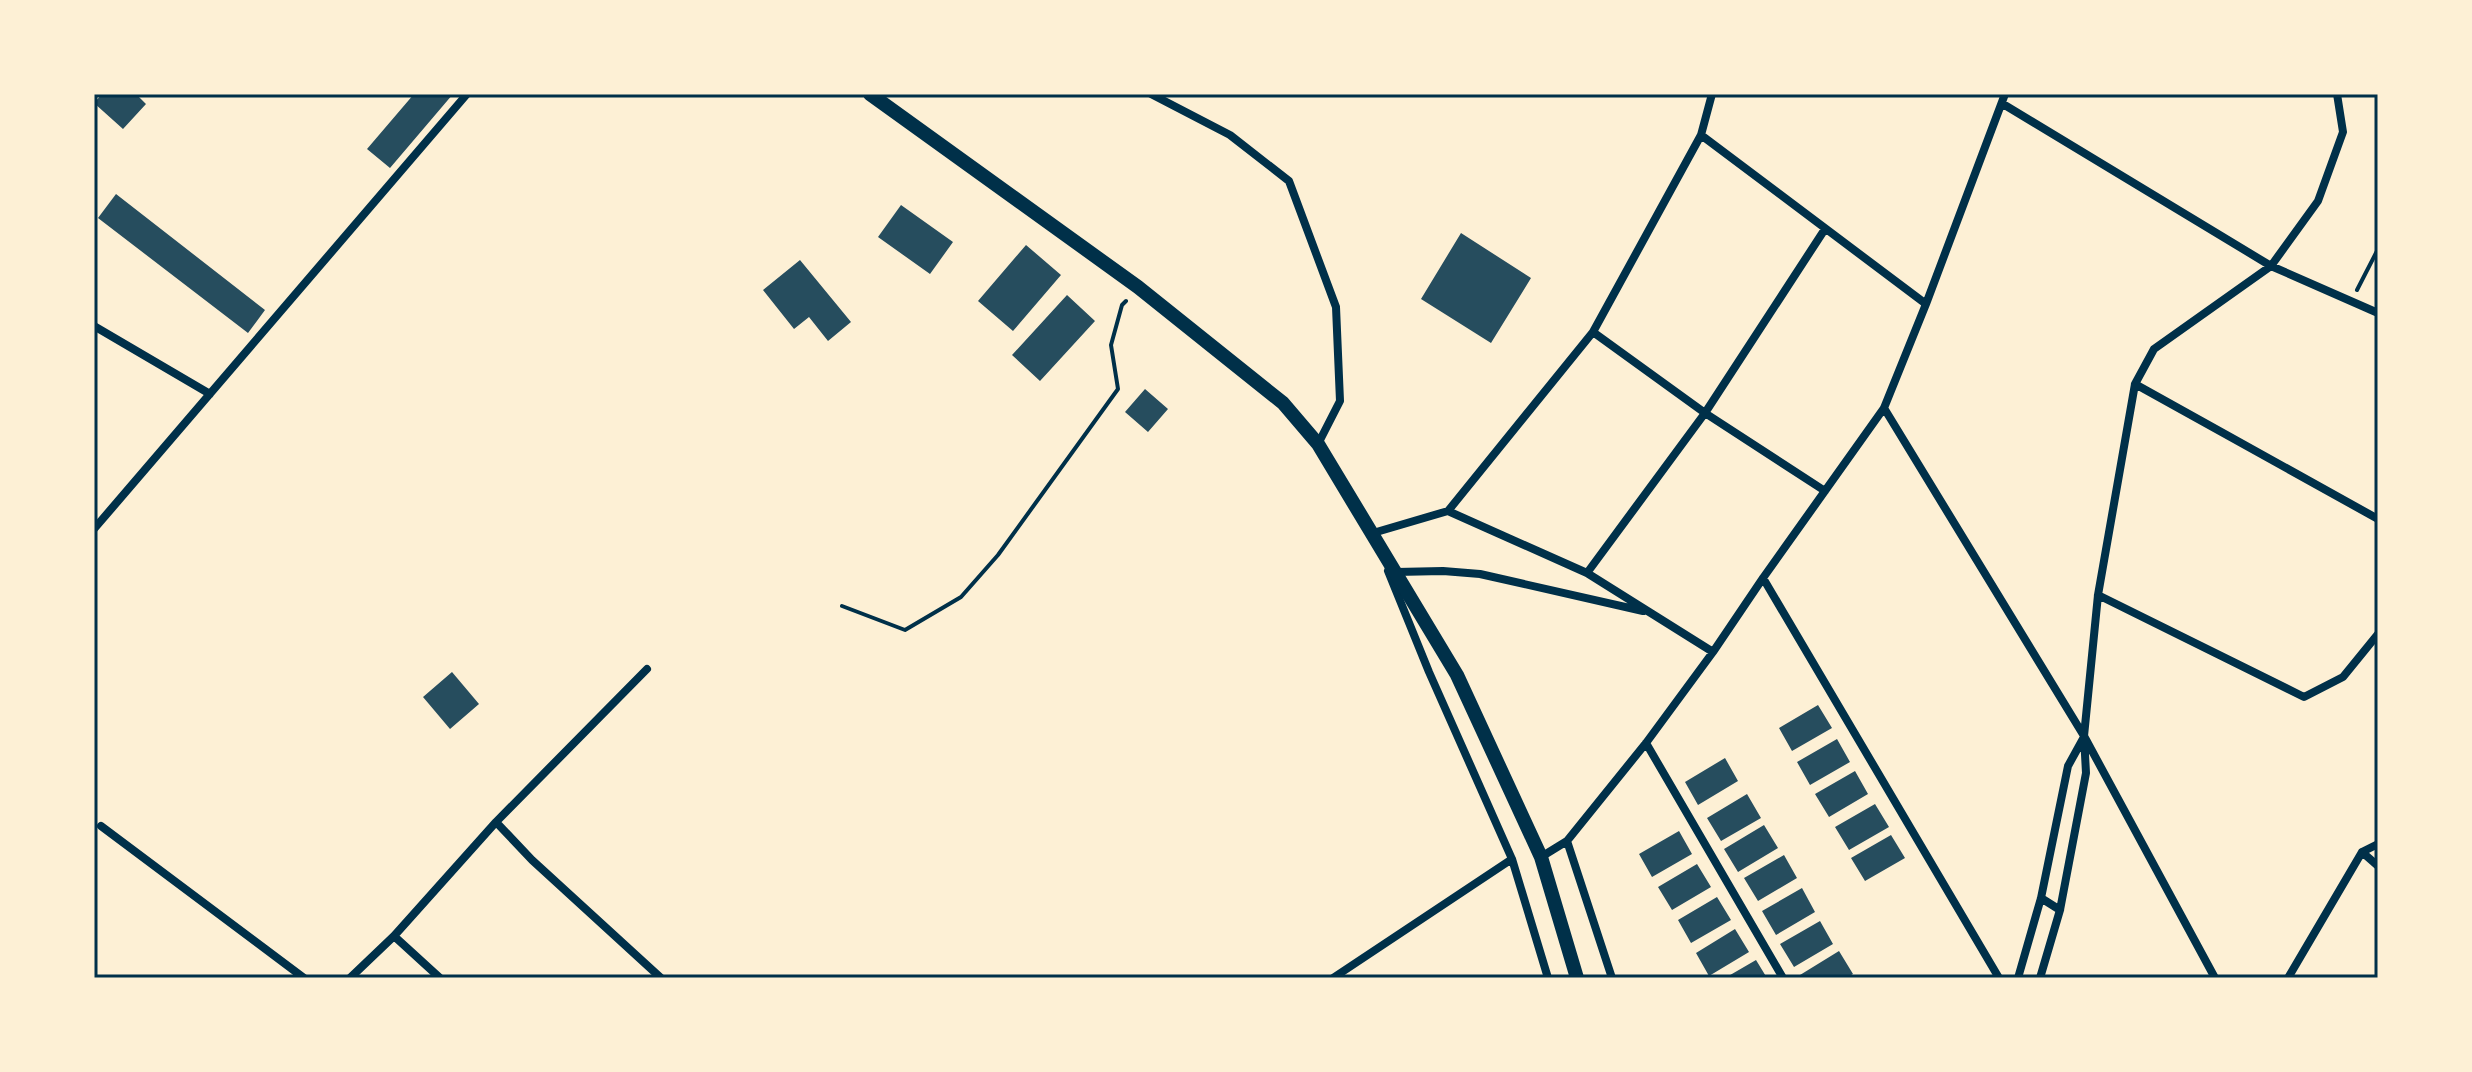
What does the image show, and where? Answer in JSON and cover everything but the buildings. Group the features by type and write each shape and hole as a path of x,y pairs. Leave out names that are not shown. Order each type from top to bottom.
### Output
{"main road":[{"path":"870,94 1138,287 1283,403 1318,444 1457,675 1541,857 1577,978"}],"street":[{"path":"94,529 467,94"},
{"path":"1151,94 1230,135 1289,181 1336,307 1340,401 1318,444"},
{"path":"1548,978 1512,859 1429,672 1373,533 1448,511 1593,332 1701,135 1712,94"},
{"path":"2040,978 2060,910 2086,773 2084,736 2098,595 2135,384 2154,349 2271,266 2318,201 2343,132 2337,94"},
{"path":"1541,857 1567,841 1646,743 1884,408 2004,99 2271,266 2378,313"},
{"path":"1701,135 1926,304"},
{"path":"1587,573 1705,413 1825,229"},
{"path":"94,326 210,394"},
{"path":"1593,332 1705,413 1825,491"},
{"path":"2135,384 2378,519"},
{"path":"1884,408 2084,736 2215,978"},
{"path":"1448,511 1587,573 1713,652"},
{"path":"1396,572 1480,574 1651,613"},
{"path":"1763,578 1999,978"},
{"path":"2098,595 2304,697 2343,677 2378,634"},
{"path":"350,978 394,936 496,822 647,669"},
{"path":"2018,978 2041,898 2068,766 2084,736"},
{"path":"1646,743 1783,978"},
{"path":"496,822 532,860 661,978"},
{"path":"101,826 304,978"},
{"path":"1567,841 1612,978"},
{"path":"2288,978 2362,852 2378,844"},
{"path":"2362,852 2378,866"},
{"path":"1333,978 1512,859"},
{"path":"2041,898 2060,910"},
{"path":"394,936 440,978"}],"path":[{"path":"2352,302 2378,249"},
{"path":"842,606 905,630 961,597 998,555 1118,389 1111,345 1122,305 1138,287"}]}
